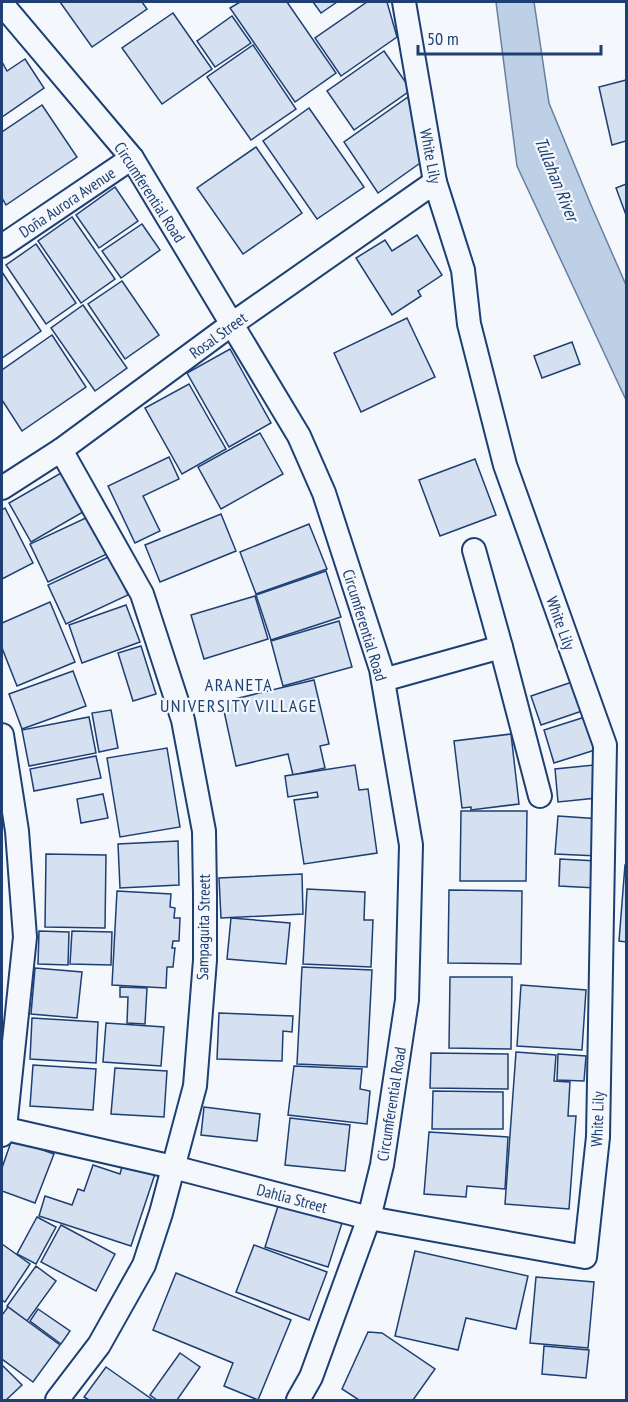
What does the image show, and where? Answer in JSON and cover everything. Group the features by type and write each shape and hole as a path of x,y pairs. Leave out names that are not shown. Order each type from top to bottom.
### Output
{"street":[{"name":"White Lily","path":"404,2 435,182 463,270 469,324 505,465 605,745 598,1137 585,1257"},
{"name":"Circumferential Road","path":"2,4 132,158 299,436 324,493 381,669 411,844 407,1000 382,1165 369,1218 311,1377 298,1401"},
{"name":"Doña Aurora Avenue","path":"2,246 132,158"},
{"name":"Rosal Street","path":"2,488 61,450 232,324 435,182"},
{"name":"Sampaguita Streett","path":"57,1401 99,1345 144,1265 161,1213 195,1086 205,960 204,831 183,720 142,594 61,450"},
{"path":"474,550 540,796"},
{"path":"383,680 501,647"},
{"path":"2,735 17,831 25,937 3,1130"},
{"name":"Dahlia Street","path":"3,1130 173,1167 369,1218 585,1257"}],"water":[{"name":"Tullahan River","path":"496,2 534,2 549,103 626,285 626,400 517,166"}],"building":[{"path":"60,2 142,2 147,9 92,47"},
{"path":"240,2 287,2 336,73 295,102 230,8"},
{"path":"313,2 337,2 321,13"},
{"path":"367,2 387,2 397,37 341,76 315,38"},
{"path":"173,13 212,69 162,104 122,48"},
{"path":"232,16 251,43 215,67 197,41"},
{"path":"253,45 296,109 251,140 207,77"},
{"path":"384,51 411,90 354,130 327,91"},
{"path":"25,59 44,88 2,117 2,62 7,71"},
{"path":"626,80 626,141 612,145 599,87"},
{"path":"408,97 423,161 378,193 344,142"},
{"path":"42,105 77,157 6,205 2,198 2,132"},
{"path":"309,108 364,187 317,219 263,141"},
{"path":"256,147 302,213 243,254 197,188"},
{"path":"626,184 626,215 616,188"},
{"path":"115,187 138,221 99,248 76,215"},
{"path":"72,217 115,279 81,303 38,241"},
{"path":"142,224 160,250 121,278 102,251"},
{"path":"417,235 442,275 418,291 421,296 392,315 356,258 385,240 392,251"},
{"path":"36,244 76,303 46,324 6,265"},
{"path":"2,272 41,331 2,358"},
{"path":"122,281 159,335 125,359 88,304"},
{"path":"83,305 127,368 95,391 51,328"},
{"path":"407,318 435,377 361,412 334,353"},
{"path":"52,335 86,387 22,431 2,400 2,370"},
{"path":"572,342 580,364 542,378 534,356"},
{"path":"230,349 271,423 229,447 187,373"},
{"path":"189,384 226,449 182,474 145,408"},
{"path":"260,433 283,474 221,509 198,467"},
{"path":"169,457 179,479 143,496 160,531 135,543 108,486"},
{"path":"475,459 496,515 440,536 419,480"},
{"path":"61,473 83,512 31,542 9,503"},
{"path":"5,508 33,563 2,579 2,510"},
{"path":"221,514 236,551 160,582 145,545"},
{"path":"90,516 107,554 48,582 30,544"},
{"path":"309,524 327,569 256,594 240,552"},
{"path":"110,556 128,595 66,624 48,585"},
{"path":"326,571 341,617 271,640 256,595"},
{"path":"255,596 268,639 204,659 191,615"},
{"path":"50,602 75,662 17,686 2,648 2,623"},
{"path":"126,605 140,642 82,663 69,625"},
{"path":"339,621 352,667 283,686 271,641"},
{"path":"141,646 156,694 133,701 118,653"},
{"path":"73,671 86,706 22,729 9,694"},
{"path":"314,680 329,744 320,746 325,768 293,775 288,754 236,766 222,702"},
{"path":"575,681 585,710 541,725 531,696"},
{"path":"111,710 118,748 99,752 92,713"},
{"path":"89,717 96,753 29,766 22,730"},
{"path":"585,717 595,750 554,763 544,730"},
{"path":"511,734 519,804 471,810 471,807 462,808 454,741"},
{"path":"167,748 180,827 120,837 107,758"},
{"path":"96,756 101,778 34,791 30,769"},
{"path":"355,765 359,790 368,789 377,853 304,864 294,800 318,797 317,792 288,797 285,776"},
{"path":"594,765 597,798 558,802 555,769"},
{"path":"103,794 108,818 81,823 77,799"},
{"path":"461,811 527,811 526,881 460,881"},
{"path":"558,816 601,819 598,856 555,854"},
{"path":"178,841 179,885 120,888 118,844"},
{"path":"46,854 106,855 105,928 45,927"},
{"path":"560,859 597,861 596,888 559,886"},
{"path":"626,865 626,942 619,941"},
{"path":"302,874 303,914 221,918 219,878"},
{"path":"307,889 365,892 364,920 373,920 371,967 303,964"},
{"path":"449,890 522,891 521,964 448,963"},
{"path":"117,891 171,894 170,907 175,908 174,918 180,918 179,941 173,941 172,948 175,948 173,967 167,967 166,988 112,985"},
{"path":"231,918 290,923 286,964 227,959"},
{"path":"39,931 69,932 68,965 38,964"},
{"path":"72,931 112,932 111,965 70,964"},
{"path":"302,967 372,970 367,1067 297,1064"},
{"path":"35,968 82,972 77,1018 31,1014"},
{"path":"450,977 512,977 511,1049 449,1048"},
{"path":"521,985 586,990 582,1050 517,1046"},
{"path":"120,987 147,988 145,1024 127,1023 128,997 120,997"},
{"path":"219,1013 293,1016 292,1032 283,1031 282,1061 217,1059"},
{"path":"32,1018 98,1022 96,1063 30,1059"},
{"path":"106,1023 164,1027 161,1066 103,1062"},
{"path":"516,1052 556,1055 554,1081 570,1082 568,1116 576,1116 569,1209 505,1204"},
{"path":"431,1053 508,1054 508,1089 430,1088"},
{"path":"558,1054 586,1056 584,1081 557,1080"},
{"path":"33,1065 96,1069 93,1110 30,1106"},
{"path":"294,1066 362,1069 360,1089 370,1091 367,1124 288,1115"},
{"path":"115,1068 167,1071 164,1117 111,1114"},
{"path":"433,1091 503,1092 503,1129 432,1129"},
{"path":"204,1107 260,1114 257,1141 201,1135"},
{"path":"290,1118 350,1125 345,1171 285,1165"},
{"path":"429,1132 508,1137 505,1189 467,1186 466,1197 424,1194"},
{"path":"12,1139 54,1154 35,1203 2,1191 2,1168"},
{"path":"123,1163 155,1174 131,1246 39,1216 45,1196 72,1205 78,1189 84,1191 93,1165 120,1174"},
{"path":"279,1203 342,1223 328,1267 265,1247"},
{"path":"37,1217 56,1227 36,1264 17,1254"},
{"path":"61,1225 115,1254 96,1291 41,1262"},
{"path":"2,1244 30,1264 5,1302 2,1300"},
{"path":"254,1245 327,1272 309,1320 236,1292"},
{"path":"415,1251 528,1276 516,1329 466,1318 458,1350 395,1336"},
{"path":"36,1266 56,1281 27,1321 7,1306"},
{"path":"176,1273 291,1320 258,1400 224,1386 233,1363 153,1330"},
{"path":"536,1277 594,1282 588,1348 530,1343"},
{"path":"8,1307 60,1345 33,1382 2,1359 2,1315"},
{"path":"38,1309 70,1331 61,1344 30,1321"},
{"path":"368,1332 382,1333 435,1369 413,1400 359,1400 342,1389"},
{"path":"544,1346 589,1350 586,1378 542,1374"},
{"path":"180,1353 200,1367 177,1400 157,1400 150,1395"},
{"path":"2,1365 22,1385 6,1400 2,1400"},
{"path":"106,1367 153,1400 89,1400 84,1397"}],"district":[{"name":"ARANETA UNIVERSITY VILLAGE","path":"239,694"}]}
